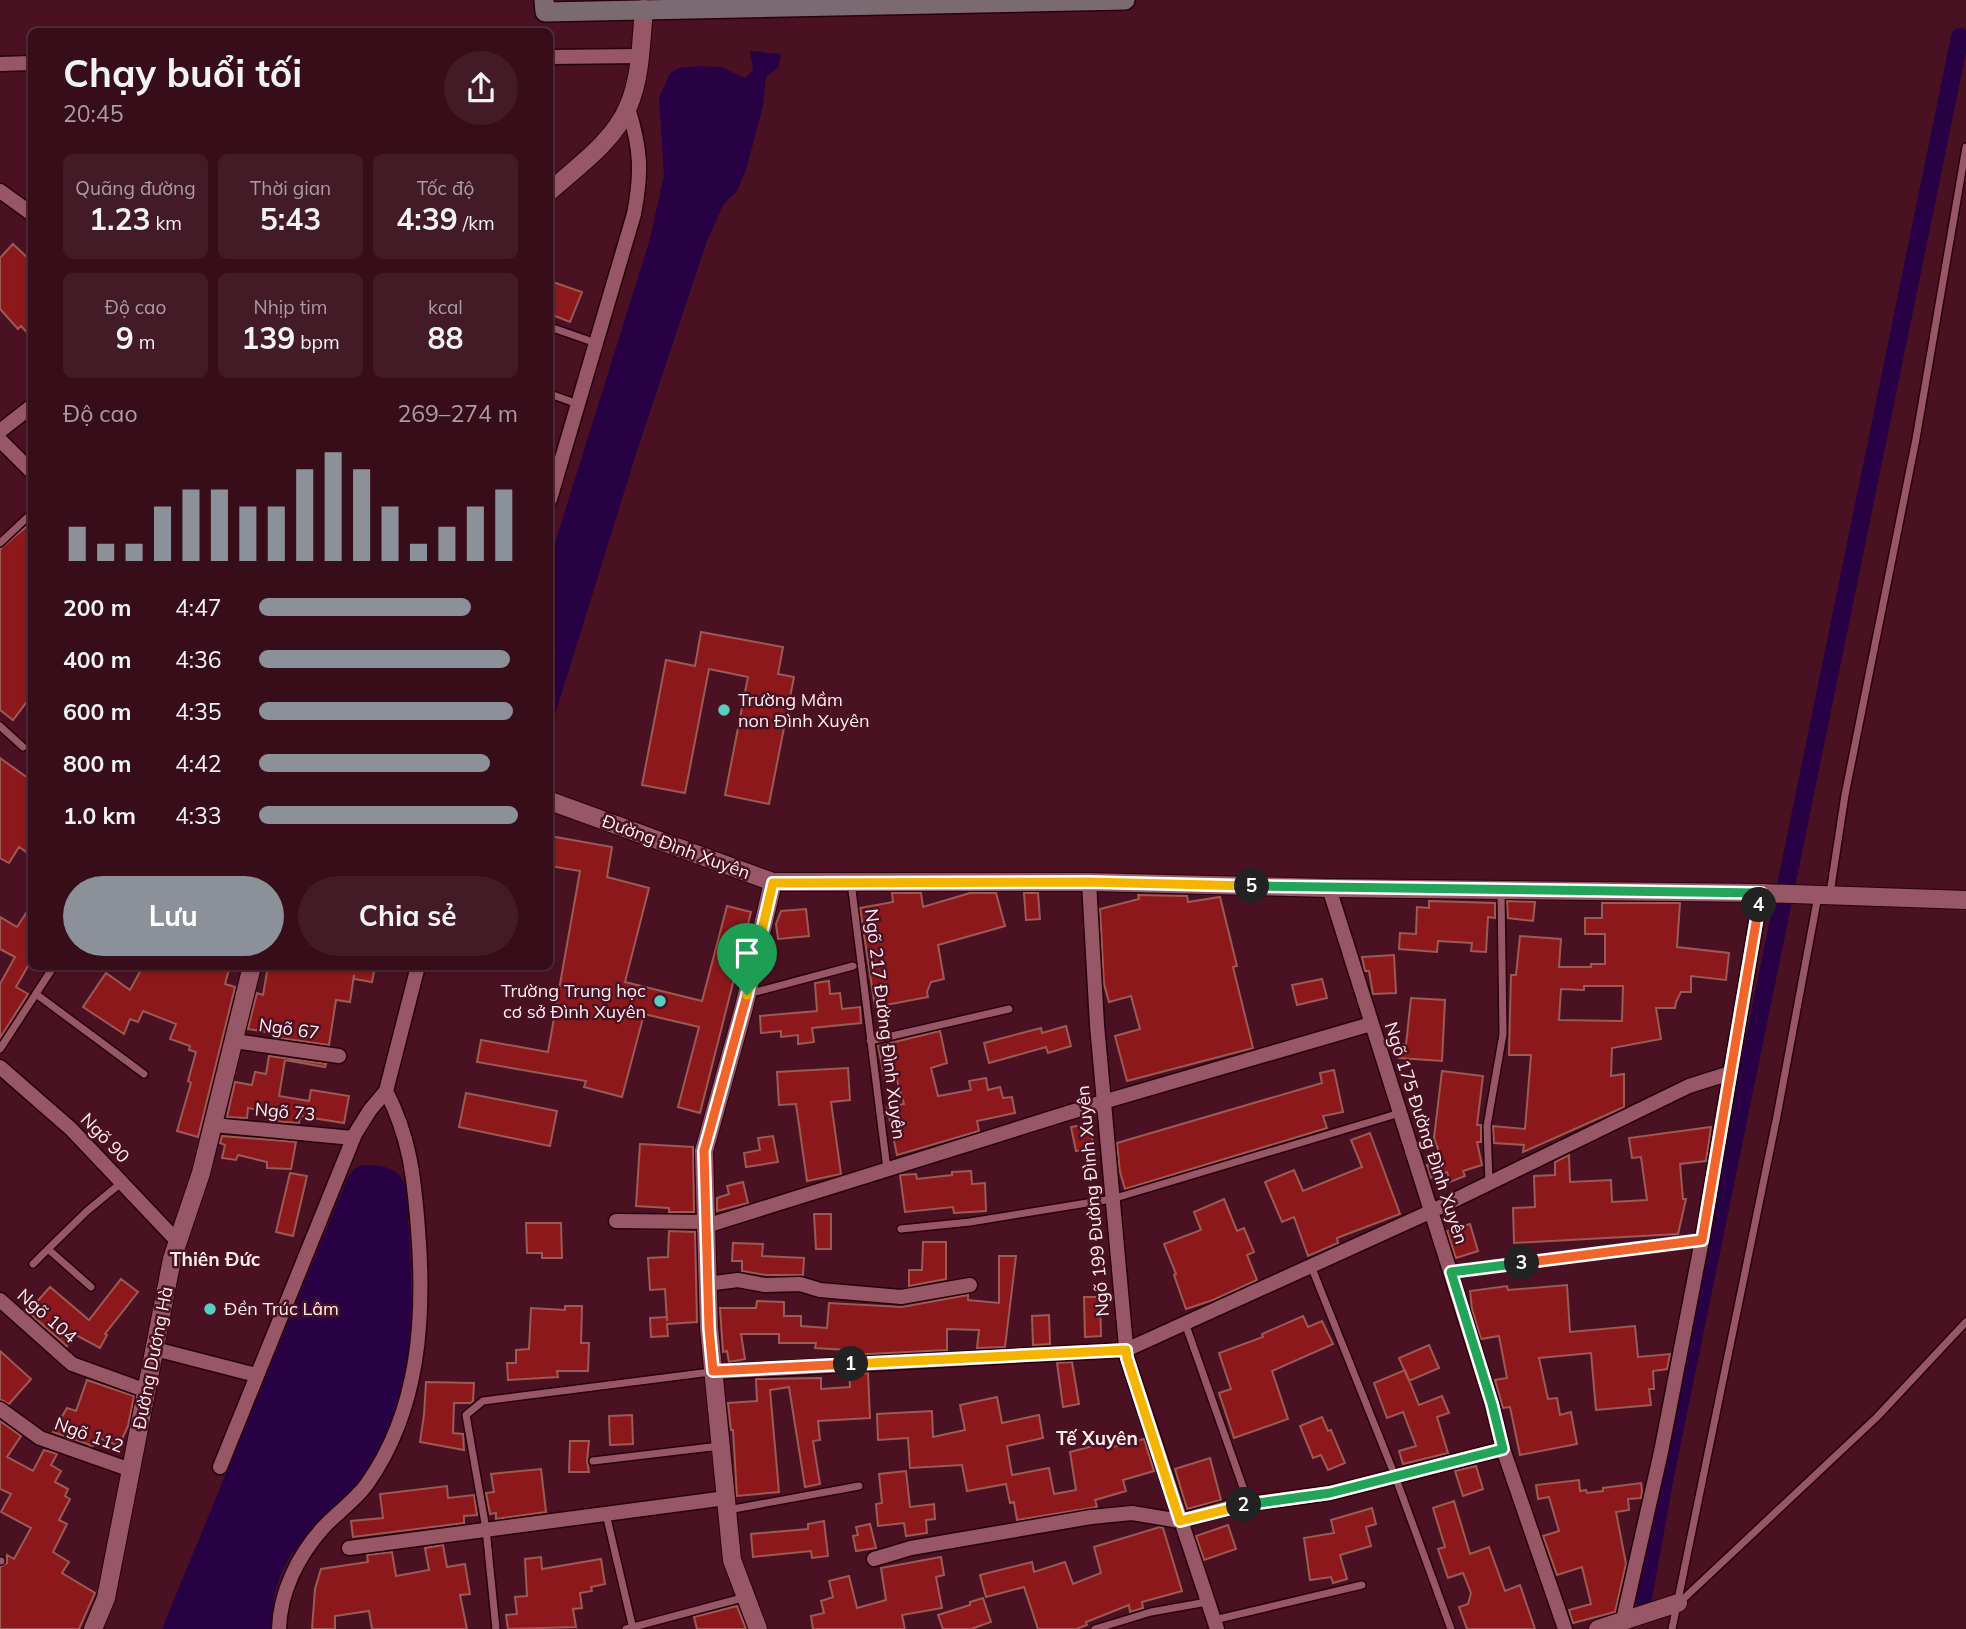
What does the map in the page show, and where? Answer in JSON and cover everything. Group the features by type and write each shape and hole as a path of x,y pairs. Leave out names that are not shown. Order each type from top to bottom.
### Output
{"main road":[{"path":"544,6 644,9 819,3 1125,0"}],"street":[{"path":"553,188 613,132 628,108 640,56 644,9"},
{"path":"553,57 640,56"},
{"path":"0,64 28,63"},
{"path":"554,464 578,404 624,251 639,190 639,148 628,108"},
{"path":"0,191 28,211"},
{"path":"0,431 28,409"},
{"path":"0,440 28,468"},
{"name":"Đường Đình Xuyên","path":"553,802 773,883 1089,882 1824,896"},
{"name":"Ngõ 199 Đường Đình Xuyên","path":"1089,882 1103,1102 1127,1358 1215,1624"},
{"path":"758,1629 732,1560 713,1371 704,1151 747,995 773,883"},
{"name":"Ngõ 175 Đường Đình Xuyên","path":"1329,888 1492,1404 1503,1449 1565,1629"},
{"path":"1623,1625 1661,1452 1702,1240 1730,1073 1766,893"},
{"path":"1824,896 1966,900"},
{"name":"Đường Dương Hà","path":"93,1629 106,1598 172,1259 201,1173 251,970"},
{"path":"220,1467 353,1138 386,1091 417,970"},
{"path":"616,1221 706,1224 1103,1102 1371,1024"},
{"name":"Ngõ 67","path":"234,1041 339,1056"},
{"name":"Ngõ 90","path":"0,1067 71,1129 178,1242"},
{"path":"713,1371 1126,1350 1432,1211 1689,1086 1730,1073"},
{"path":"279,1629 279,1616 286,1587 302,1556 323,1528 365,1486 383,1459 398,1428 411,1387 422,1302 414,1170 400,1118 386,1091"},
{"name":"Ngõ 73","path":"213,1125 353,1138"},
{"path":"708,1284 738,1280 765,1285 800,1284 820,1290 901,1297 970,1285"},
{"name":"Ngõ 104","path":"0,1300 72,1364 146,1391"},
{"path":"155,1349 256,1375"},
{"name":"Ngõ 112","path":"0,1409 40,1438 131,1470"},
{"path":"874,1559 911,1548 1091,1517 1132,1513 1180,1521 1234,1506 1330,1493 1503,1449"},
{"path":"349,1548 606,1514 726,1504"},
{"path":"1598,1629 1623,1625 1678,1603"}],"lane":[{"path":"1672,1629 1916,439 1966,147"},
{"path":"553,328 596,344"},
{"path":"553,395 578,404"},
{"path":"0,543 28,517"},
{"path":"0,726 23,747"},
{"name":"Ngõ 217 Đường Đình Xuyên","path":"851,882 887,1169"},
{"path":"1489,1184 1487,1126 1503,1034 1501,890"},
{"path":"747,995 853,967"},
{"path":"0,1049 51,970"},
{"path":"36,994 144,1074"},
{"path":"870,1041 1009,1009"},
{"path":"901,1229 970,1222 1112,1199 1400,1113"},
{"path":"91,1287 48,1249 86,1211 121,1182"},
{"path":"1451,1272 1702,1240"},
{"path":"33,1264 45,1252"},
{"path":"1311,1266 1395,1476 1451,1629"},
{"path":"1678,1603 1877,1417 1966,1322"},
{"path":"1185,1323 1249,1504"},
{"path":"496,1629 486,1530 466,1415 483,1401 713,1371"},
{"path":"593,1461 721,1446"},
{"path":"726,1504 859,1486"},
{"path":"606,1514 631,1628 747,1597"},
{"path":"1215,1624 1362,1585"},
{"path":"1095,1629 1152,1612 1208,1602"}],"shaded area":[{"path":"750,51 781,54 779,67 766,77 763,106 746,170 737,191 723,205 707,241 635,457 553,721 553,549 650,239 664,175 659,98 670,73 679,68 721,67 745,78 753,70"},
{"path":"362,1165 395,1171 406,1188 411,1281 409,1348 398,1410 387,1437 361,1478 304,1538 288,1560 275,1593 271,1629 162,1629 348,1177 354,1169"}],"building":[{"path":"13,244 28,258 28,334 21,326 18,329 0,309 0,258"},
{"path":"553,282 582,292 570,322 553,315"},
{"path":"28,527 28,700 13,720 0,710 0,549"},
{"path":"701,632 783,647 778,674 794,677 769,804 725,795 748,677 709,669 685,793 642,785 666,660 695,666"},
{"path":"0,758 28,778 28,853 19,847 9,863 0,858"},
{"path":"553,837 612,847 607,877 649,888 625,982 702,1001 727,906 751,912 700,1113 678,1107 699,1027 644,1014 622,1097 584,1087 586,1081 477,1062 481,1040 548,1052 580,871 553,866"},
{"path":"892,893 921,893 923,907 970,893 996,893 1005,926 938,945 944,979 931,982 928,997 875,1007 860,908 893,902"},
{"path":"1024,893 1038,893 1040,919 1026,920"},
{"path":"1138,895 1187,896 1188,902 1220,897 1237,966 1233,967 1253,1048 1127,1081 1115,1036 1140,1029 1131,996 1109,1002 1104,984 1100,909 1139,899"},
{"path":"1429,901 1495,903 1495,918 1488,917 1486,952 1471,951 1472,943 1438,941 1437,952 1399,949 1400,933 1416,934 1417,907 1429,908"},
{"path":"1507,901 1535,902 1533,921 1508,918"},
{"path":"1602,903 1680,903 1677,947 1729,953 1726,980 1691,976 1691,992 1681,992 1675,1008 1656,1008 1661,1039 1612,1048 1611,1076 1624,1074 1624,1107 1523,1152 1524,1145 1494,1143 1493,1126 1525,1129 1531,1055 1509,1055 1511,975 1516,975 1520,936 1561,939 1559,967 1605,964 1605,934 1585,934 1585,918 1602,918","holes":["1584,986 1623,986 1622,1021 1559,1020 1561,989 1584,990"]},
{"path":"806,909 809,936 778,939 776,924 781,911"},
{"path":"28,910 28,966 16,987 28,994 0,1038 0,984 15,957 0,949 0,917 17,927"},
{"path":"1394,955 1396,993 1373,994 1369,971 1365,971 1362,957"},
{"path":"141,970 229,970 225,984 235,987 198,1137 177,1131 191,1083 188,1081 196,1052 189,1050 190,1046 170,1039 176,1024 143,1011 138,1022 130,1019 124,1034 83,1007 106,973 130,990"},
{"path":"267,970 374,970 372,982 354,979 354,975 350,1002 336,1000 329,1045 272,1037 273,1033 248,1029 257,993 263,995"},
{"path":"1322,979 1327,998 1297,1005 1292,985"},
{"path":"829,981 830,994 840,993 842,1009 860,1007 861,1023 812,1028 814,1042 798,1044 798,1035 781,1037 781,1031 761,1033 760,1016 817,1011 815,983"},
{"path":"1411,998 1445,1000 1442,1061 1399,1058 1400,1044 1406,1045"},
{"path":"1066,1026 1071,1046 1048,1053 1046,1047 989,1063 984,1043 1041,1028 1042,1033"},
{"path":"940,1031 947,1063 931,1068 938,1096 971,1090 969,1081 986,1078 988,1090 1000,1087 1003,1098 1012,1097 1015,1113 977,1121 979,1131 897,1155 887,1107 904,1104 896,1077 885,1080 878,1046"},
{"path":"269,1056 326,1064 325,1067 285,1060 279,1096 309,1101 311,1090 349,1096 344,1123 300,1116 299,1123 274,1121 276,1113 248,1108 247,1118 227,1117 235,1082 252,1085 255,1072 266,1074"},
{"path":"848,1068 850,1100 831,1102 841,1174 807,1181 796,1104 779,1105 777,1072"},
{"path":"1334,1070 1343,1112 1323,1116 1327,1128 1125,1189 1117,1143 1322,1083 1320,1073"},
{"path":"1442,1071 1483,1076 1477,1125 1481,1125 1481,1142 1477,1142 1482,1165 1463,1171 1465,1176 1450,1182 1447,1172 1431,1178 1427,1165 1442,1160 1434,1138"},
{"path":"466,1093 557,1111 550,1146 459,1127"},
{"path":"1089,1124 1094,1147 1076,1151 1071,1127"},
{"path":"1711,1127 1706,1161 1680,1164 1683,1199 1686,1199 1678,1234 1514,1243 1513,1208 1535,1207 1534,1176 1555,1175 1555,1162 1569,1155 1570,1182 1611,1180 1612,1202 1647,1200 1641,1157 1632,1158 1629,1138"},
{"path":"1370,1133 1400,1214 1337,1238 1338,1243 1308,1256 1294,1217 1282,1222 1265,1182 1294,1170 1303,1191 1362,1167 1351,1140"},
{"path":"222,1136 296,1142 291,1169 267,1168 267,1162 238,1155 236,1160 222,1158 225,1145 220,1143"},
{"path":"773,1136 778,1162 746,1167 744,1153 760,1150 758,1138"},
{"path":"640,1144 693,1147 694,1212 669,1212 669,1208 636,1206"},
{"path":"971,1171 972,1184 985,1183 986,1211 954,1213 953,1207 905,1212 900,1175 916,1174 917,1179"},
{"path":"290,1173 307,1176 293,1236 276,1232"},
{"path":"743,1182 748,1203 717,1211 717,1198 729,1194 727,1186"},
{"path":"1224,1199 1237,1231 1244,1228 1254,1252 1247,1255 1257,1280 1186,1309 1164,1244 1201,1230 1194,1212"},
{"path":"814,1214 831,1214 831,1249 816,1249"},
{"path":"526,1223 561,1223 562,1258 542,1258 542,1253 527,1253"},
{"path":"1470,1224 1478,1251 1456,1258 1447,1231"},
{"path":"669,1231 695,1232 697,1322 667,1324 668,1336 651,1337 650,1318 667,1317 665,1289 650,1290 648,1258 668,1257"},
{"path":"923,1242 946,1242 946,1279 909,1286 909,1270 922,1270"},
{"path":"733,1243 763,1244 762,1256 804,1258 803,1275 766,1275 742,1271 742,1261 732,1261"},
{"path":"999,1256 1016,1256 1005,1347 977,1348 979,1330 947,1329 947,1350 848,1355 848,1350 815,1348 816,1343 779,1343 779,1334 741,1334 745,1359 729,1362 727,1351 723,1352 720,1308 756,1308 757,1301 784,1302 784,1316 801,1316 801,1326 827,1328 829,1303 902,1307 968,1295 968,1300 999,1303"},
{"path":"121,1279 138,1292 105,1334 107,1335 100,1348 76,1335 67,1346 28,1312 50,1287 89,1320"},
{"path":"1567,1285 1570,1332 1635,1326 1638,1357 1670,1354 1667,1369 1653,1371 1654,1389 1649,1389 1651,1405 1596,1410 1591,1353 1539,1358 1548,1399 1557,1398 1560,1415 1571,1412 1577,1444 1520,1455 1510,1407 1503,1408 1495,1380 1507,1378 1499,1336 1481,1339 1470,1291 1507,1286 1508,1290"},
{"path":"1084,1297 1100,1297 1101,1336 1085,1337"},
{"path":"565,1306 582,1306 581,1343 589,1343 588,1371 557,1371 558,1377 508,1380 507,1363 516,1363 516,1350 529,1349 531,1308 565,1310"},
{"path":"1049,1315 1050,1344 1033,1345 1032,1316"},
{"path":"1303,1316 1308,1327 1322,1321 1333,1344 1272,1371 1288,1419 1234,1438 1219,1393 1231,1389 1219,1353 1263,1337 1262,1334"},
{"path":"1429,1345 1439,1368 1409,1381 1399,1358"},
{"path":"0,1351 31,1379 9,1404 0,1399"},
{"path":"1072,1362 1079,1404 1063,1407 1057,1363"},
{"path":"1405,1370 1419,1405 1442,1396 1449,1413 1437,1417 1448,1453 1403,1464 1399,1451 1416,1446 1403,1412 1387,1418 1374,1383"},
{"path":"868,1373 870,1418 818,1421 820,1440 813,1441 820,1484 805,1487 789,1387 770,1390 779,1492 737,1496 733,1430 728,1403 757,1401 756,1379 821,1378 821,1389 850,1387 849,1374"},
{"path":"87,1380 134,1396 128,1426 119,1446 97,1437 93,1446 53,1432 67,1408 76,1411"},
{"path":"426,1382 474,1383 473,1401 454,1403 453,1433 463,1434 464,1450 420,1442"},
{"path":"997,1397 1002,1423 1039,1415 1043,1438 1007,1446 1012,1475 1049,1468 1054,1494 1076,1490 1070,1452 1112,1441 1113,1447 1144,1439 1154,1471 1123,1480 1126,1491 1095,1500 1097,1507 1017,1520 1014,1502 1010,1503 1006,1484 967,1491 962,1465 910,1468 908,1438 878,1440 877,1414 932,1411 933,1437 965,1430 960,1405"},
{"path":"632,1415 633,1444 610,1445 609,1416"},
{"path":"1322,1417 1328,1431 1331,1430 1345,1463 1328,1470 1321,1455 1313,1458 1300,1426"},
{"path":"0,1421 21,1436 7,1457 33,1471 44,1450 57,1454 51,1465 61,1471 55,1482 68,1489 65,1496 70,1499 59,1520 67,1524 53,1552 69,1562 62,1573 95,1593 79,1629 0,1629 0,1567 7,1563 7,1555 14,1559 31,1528 1,1512 11,1494 0,1489"},
{"path":"570,1441 589,1441 589,1472 569,1472"},
{"path":"1210,1458 1221,1500 1187,1509 1175,1469"},
{"path":"1476,1466 1483,1489 1463,1496 1455,1471"},
{"path":"541,1469 546,1512 496,1519 496,1513 490,1514 486,1493 494,1492 491,1474"},
{"path":"906,1471 910,1507 934,1504 935,1519 926,1520 927,1533 906,1536 904,1523 878,1526 876,1504 882,1503 879,1474"},
{"path":"1579,1480 1580,1491 1586,1490 1587,1493 1641,1483 1642,1491 1641,1498 1628,1499 1629,1510 1616,1512 1626,1564 1615,1612 1573,1623 1569,1610 1591,1604 1582,1567 1557,1575 1543,1536 1559,1531 1549,1497 1538,1499 1536,1485"},
{"path":"447,1486 448,1498 474,1495 477,1515 464,1516 464,1523 353,1537 351,1521 383,1518 380,1494"},
{"path":"1454,1501 1470,1554 1489,1547 1505,1591 1520,1585 1535,1629 1467,1629 1459,1607 1468,1604 1471,1593 1463,1573 1448,1578 1438,1549 1445,1547 1433,1508"},
{"path":"1372,1508 1376,1524 1366,1527 1371,1546 1340,1555 1347,1579 1333,1583 1331,1577 1310,1580 1304,1538 1334,1533 1331,1520"},
{"path":"824,1521 828,1556 812,1558 811,1551 753,1557 751,1534 808,1529 808,1524"},
{"path":"870,1524 876,1548 856,1551 853,1536 858,1535 856,1527"},
{"path":"1228,1525 1236,1549 1204,1560 1196,1536"},
{"path":"1163,1528 1182,1591 1142,1602 1143,1608 1130,1612 1129,1605 1086,1622 1087,1625 1076,1629 1038,1629 1024,1587 986,1597 980,1575 1032,1562 1034,1572 1065,1562 1073,1584 1101,1573 1094,1547"},
{"path":"443,1545 447,1567 465,1564 470,1594 460,1595 467,1629 372,1629 369,1611 335,1616 335,1629 312,1629 315,1589 321,1569 368,1562 367,1555 392,1552 396,1576 429,1570 425,1548"},
{"path":"541,1557 542,1569 601,1559 605,1584 591,1587 592,1591 580,1593 582,1608 573,1609 576,1627 508,1629 506,1615 517,1614 515,1597 527,1596 525,1559"},
{"path":"941,1557 944,1575 936,1577 942,1608 902,1615 905,1629 813,1629 811,1616 824,1613 821,1601 833,1597 829,1581 849,1576 857,1608 886,1600 881,1568"},
{"path":"983,1598 991,1622 971,1629 943,1629 938,1615"},
{"path":"737,1606 746,1629 697,1629 694,1617"}],"waterway":[{"path":"1643,1598 1664,1481 1960,37"}],"place":[{"name":"Trường Mầm non Đình Xuyên","path":"724,710"},
{"name":"Trường Trung học cơ sở Đình Xuyên","path":"660,1001"},
{"name":"Đền Trúc Lâm","path":"210,1309"}],"district":[{"name":"Thiên Đức","path":"215,1259"},
{"name":"Tế Xuyên","path":"1097,1438"}],"route":[{"path":"1089,882 1761,893 1702,1240 1451,1272 1492,1404 1503,1449 1330,1493 1234,1506 1180,1521 1126,1350 713,1371 709,1328 704,1151 747,995 773,883 1089,882"}]}
